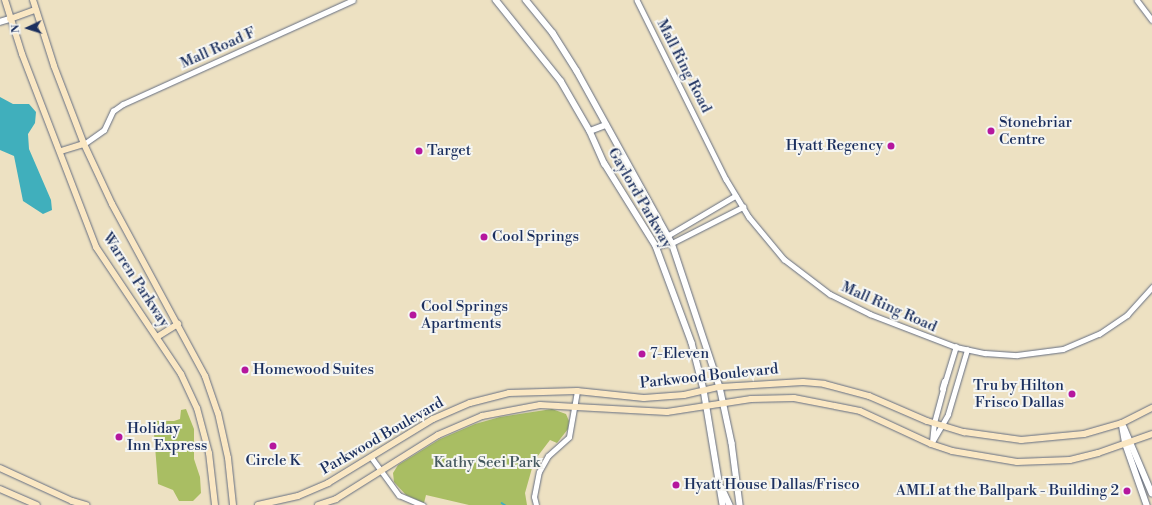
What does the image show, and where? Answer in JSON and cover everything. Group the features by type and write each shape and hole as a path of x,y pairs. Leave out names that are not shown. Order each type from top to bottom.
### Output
{"main road":[{"name":"Warren Parkway","path":"5,0 10,20 61,151 96,247 135,308 157,337 181,374 197,408 209,453 216,505"},
{"name":"Warren Parkway","path":"33,0 35,10 84,144 112,204 198,360 218,413 228,458 232,505"},
{"path":"10,20 35,10"},
{"path":"61,151 84,144"},
{"path":"157,337 178,324"},
{"name":"Parkwood Boulevard","path":"258,505 298,496 328,483 372,458 418,428 470,403 509,393 577,390 644,398 720,387 786,382 824,384 869,396 934,423 984,437 1021,440 1084,434 1122,423 1152,408"},
{"name":"Parkwood Boulevard","path":"318,505 336,499 438,435 482,416 540,405 667,412 708,407 751,399 794,398 842,406 877,417 931,444 984,458 1043,462 1070,460 1126,445 1152,434"},
{"path":"0,468 71,503 86,505"},
{"path":"0,489 37,505"}],"street":[{"name":"Mall Road F","path":"84,144 104,130 112,111 123,104 353,0"},
{"name":"Gaylord Parkway","path":"496,0 561,81 590,130 605,164 656,246 692,343 704,390 708,407 722,505"},
{"name":"Gaylord Parkway","path":"526,0 553,33 669,235 720,387 740,505"},
{"name":"Mall Ring Road","path":"637,0 735,196 784,259 826,291 870,314 956,347 967,350 1017,355 1070,347 1115,324 1136,306 1152,287"},
{"path":"1137,0 1152,20"},
{"path":"0,22 10,20"},
{"path":"590,130 606,125"},
{"path":"656,246 669,235 735,196"},
{"path":"656,246 672,243 743,207"},
{"path":"931,444 934,423 956,347"},
{"path":"931,444 948,414 967,350"},
{"path":"536,505 534,496 539,472 548,456 569,437 576,407 577,390"},
{"path":"1122,423 1132,442 1152,493"},
{"path":"1122,423 1126,445 1147,505"},
{"path":"372,458 399,495 423,505"},
{"path":"720,484 730,505"}],"green space":[{"path":"186,409 194,429 194,459 200,477 201,493 193,501 179,501 173,490 158,484 153,421 174,421 180,419 181,410"},
{"name":"Kathy Seei Park","path":"552,409 566,414 569,421 568,429 557,443 550,440 534,461 525,493 527,505 469,505 426,495 424,503 406,495 394,482 393,473 398,465 440,439 475,424 500,417"}],"water":[{"path":"0,97 13,104 29,104 36,112 35,123 28,134 29,149 51,200 52,210 43,214 23,201 14,156 0,150"}],"place":[{"name":"Stonebriar Centre","path":"991,131"},
{"name":"Hyatt Regency","path":"891,146"},
{"name":"Target","path":"419,151"},
{"name":"Cool Springs","path":"484,237"},
{"name":"Cool Springs Apartments","path":"413,315"},
{"name":"7-Eleven","path":"642,354"},
{"name":"Homewood Suites","path":"245,370"},
{"name":"Tru by Hilton Frisco Dallas","path":"1072,394"},
{"name":"Holiday Inn Express","path":"119,437"},
{"name":"Circle K","path":"273,446"},
{"name":"Hyatt House Dallas/Frisco","path":"676,485"},
{"name":"AMLI at the Ballpark - Building 2","path":"1127,491"}]}
